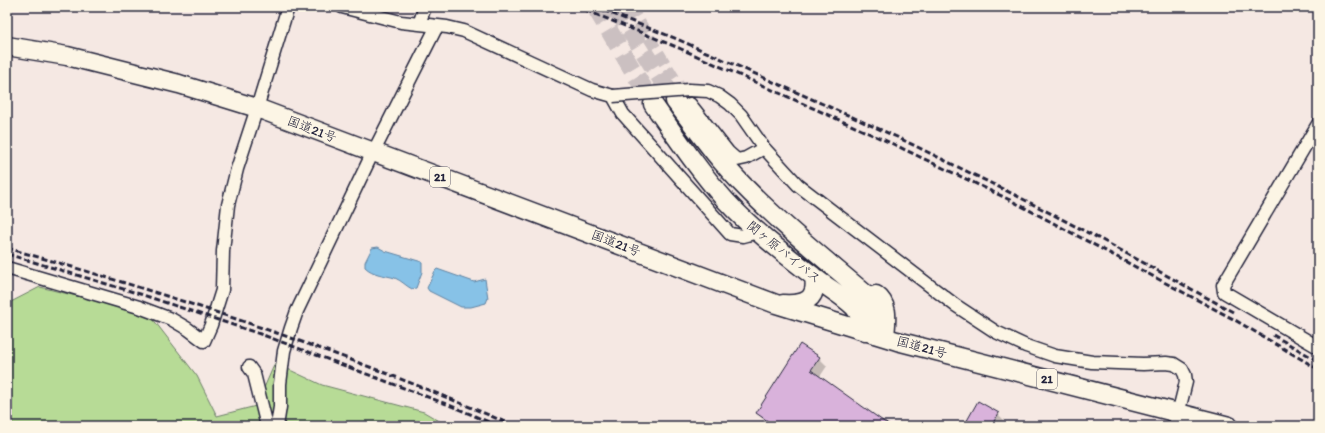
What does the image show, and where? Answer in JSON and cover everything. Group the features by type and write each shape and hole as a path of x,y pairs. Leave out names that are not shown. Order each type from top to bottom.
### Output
{"highway":[{"name":"国道21号","path":"7,46 67,56 179,84 257,108 776,304 865,332 1176,419 1229,426"},
{"name":"関ヶ原バイパス","path":"682,103 711,147 743,186 784,225 869,297 874,316 865,332"},
{"name":"関ヶ原バイパス","path":"653,104 686,152 726,201 758,232 855,308 861,318 865,332"},
{"name":"関ヶ原バイパス","path":"835,267 882,299 887,318 885,337"},
{"path":"776,304 798,305 805,302 814,293 814,277"}],"street":[{"path":"7,268 139,307 172,319 204,341 211,325 222,290 223,251 228,205 236,169 257,108 288,7"},
{"path":"342,7 394,21 447,27 469,34 592,90 613,96 689,90 708,91 719,96 741,115 764,148 798,185 955,306 996,332 1026,346 1056,356 1092,362 1143,364 1166,363 1178,366 1182,369 1186,382 1176,419"},
{"path":"419,24 425,7"},
{"path":"277,426 280,407 280,384 284,351 295,316 373,152 437,26"},
{"path":"613,96 623,114 730,234 743,236 758,232"},
{"path":"682,103 737,160 746,158 764,148"},
{"path":"1316,131 1223,285 1224,292 1318,347"},
{"path":"249,367 254,374 267,426"}],"green space":[{"path":"40,287 149,314 197,376 217,416 256,406 275,363 322,385 424,412 448,426 7,426 7,304"}],"water":[{"path":"378,247 385,251 422,262 422,272 416,288 412,289 395,278 375,273 365,267 365,262 372,248"},
{"path":"437,269 474,282 485,279 488,298 486,303 471,307 461,307 429,291 427,288"}],"building":[{"path":"800,344 820,357 811,370 890,426 775,426 756,413"},
{"path":"978,401 999,413 991,426 964,426"}],"tunnel":[{"path":"595,7 653,104"},
{"path":"615,7 675,101"},
{"path":"630,7 690,104"}],"railway":[{"path":"578,7 679,48 893,144 1012,201 1235,320 1318,369"},
{"path":"595,7 677,39 897,137 1102,240 1233,312"},
{"path":"7,248 136,286 264,328 390,375 514,426"},
{"path":"7,254 140,294 263,335 449,405 498,426"},
{"path":"1273,335 1318,361"}]}
